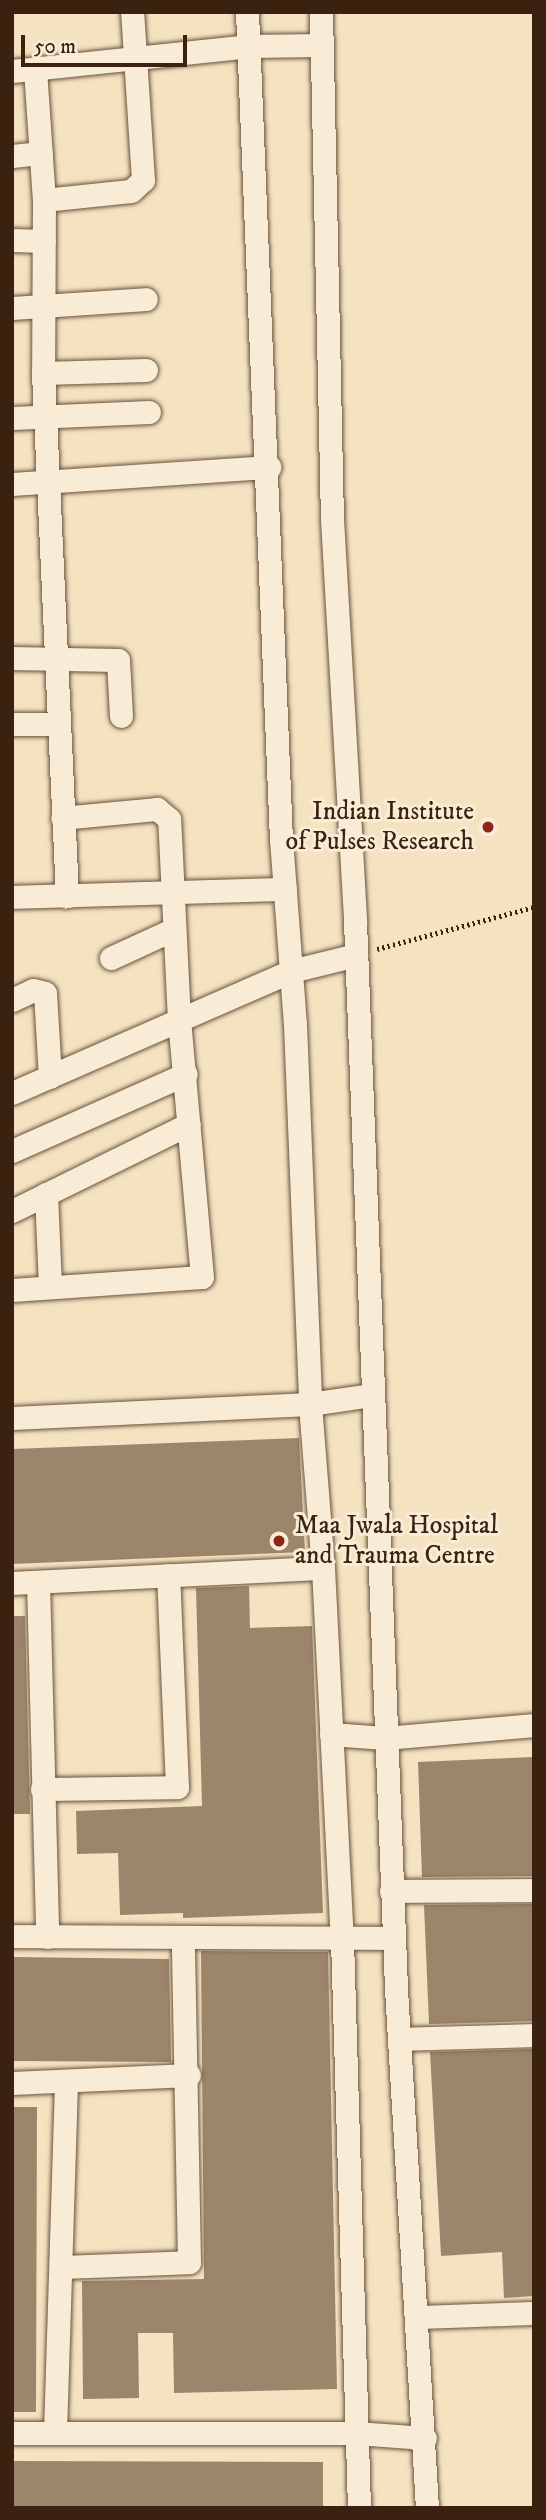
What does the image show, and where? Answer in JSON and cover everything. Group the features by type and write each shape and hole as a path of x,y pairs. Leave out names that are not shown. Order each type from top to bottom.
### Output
{"street":[{"path":"44,200 139,187 143,180 132,12"},
{"path":"247,12 310,1404 323,1568 342,1939 359,2508"},
{"path":"321,12 332,519 356,955 393,1938 425,2438 427,2508"},
{"path":"67,896 56,724 43,373 44,200 41,153 24,70 248,46 322,45"},
{"path":"12,156 41,153"},
{"path":"12,240 44,241"},
{"path":"12,308 146,299"},
{"path":"43,373 146,370"},
{"path":"12,418 149,412"},
{"path":"12,484 269,467"},
{"path":"12,658 118,660 121,716"},
{"path":"12,724 56,724"},
{"path":"12,1290 202,1277 186,1074 179,1020 169,819 164,811 62,818"},
{"path":"12,897 285,889"},
{"path":"111,958 174,929"},
{"path":"12,1093 291,971 356,955"},
{"path":"12,1000 33,990 45,993 50,1077"},
{"path":"12,1151 186,1074"},
{"path":"12,1211 189,1124"},
{"path":"46,1194 51,1287"},
{"path":"12,1418 310,1404 372,1395"},
{"path":"12,1583 323,1568"},
{"path":"42,1789 177,1787 168,1575"},
{"path":"38,1582 47,1937"},
{"path":"331,1734 385,1738 534,1725"},
{"path":"391,1891 534,1890"},
{"path":"12,1936 393,1938"},
{"path":"61,2267 190,2262 189,2075 183,1938"},
{"path":"399,2039 534,2035"},
{"path":"12,2083 189,2075"},
{"path":"55,2433 66,2082"},
{"path":"417,2317 534,2314"},
{"path":"12,2433 356,2433 425,2438"}],"path":[{"path":"356,955 534,907"}],"building":[{"path":"299,1438 305,1552 12,1564 12,1449"},
{"path":"249,1586 250,1628 312,1626 323,1913 183,1918 183,1913 120,1915 118,1853 77,1854 76,1811 202,1806 196,1588"},
{"path":"12,1616 25,1616 30,1814 12,1814"},
{"path":"534,1757 534,1876 422,1877 418,1762"},
{"path":"534,1904 534,2021 429,2024 424,1905"},
{"path":"201,1951 328,1952 337,2389 174,2393 173,2333 138,2333 139,2398 83,2399 82,2281 204,2279"},
{"path":"12,1957 169,1959 171,2062 12,2061"},
{"path":"534,2049 534,2296 504,2298 502,2252 441,2256 430,2052"},
{"path":"12,2107 37,2107 36,2412 12,2412"},
{"path":"12,2461 323,2462 323,2508 12,2508"}],"place":[{"name":"Indian Institute of Pulses Research","path":"488,827"},
{"name":"Maa Jwala Hospital and Trauma Centre","path":"279,1541"}]}
